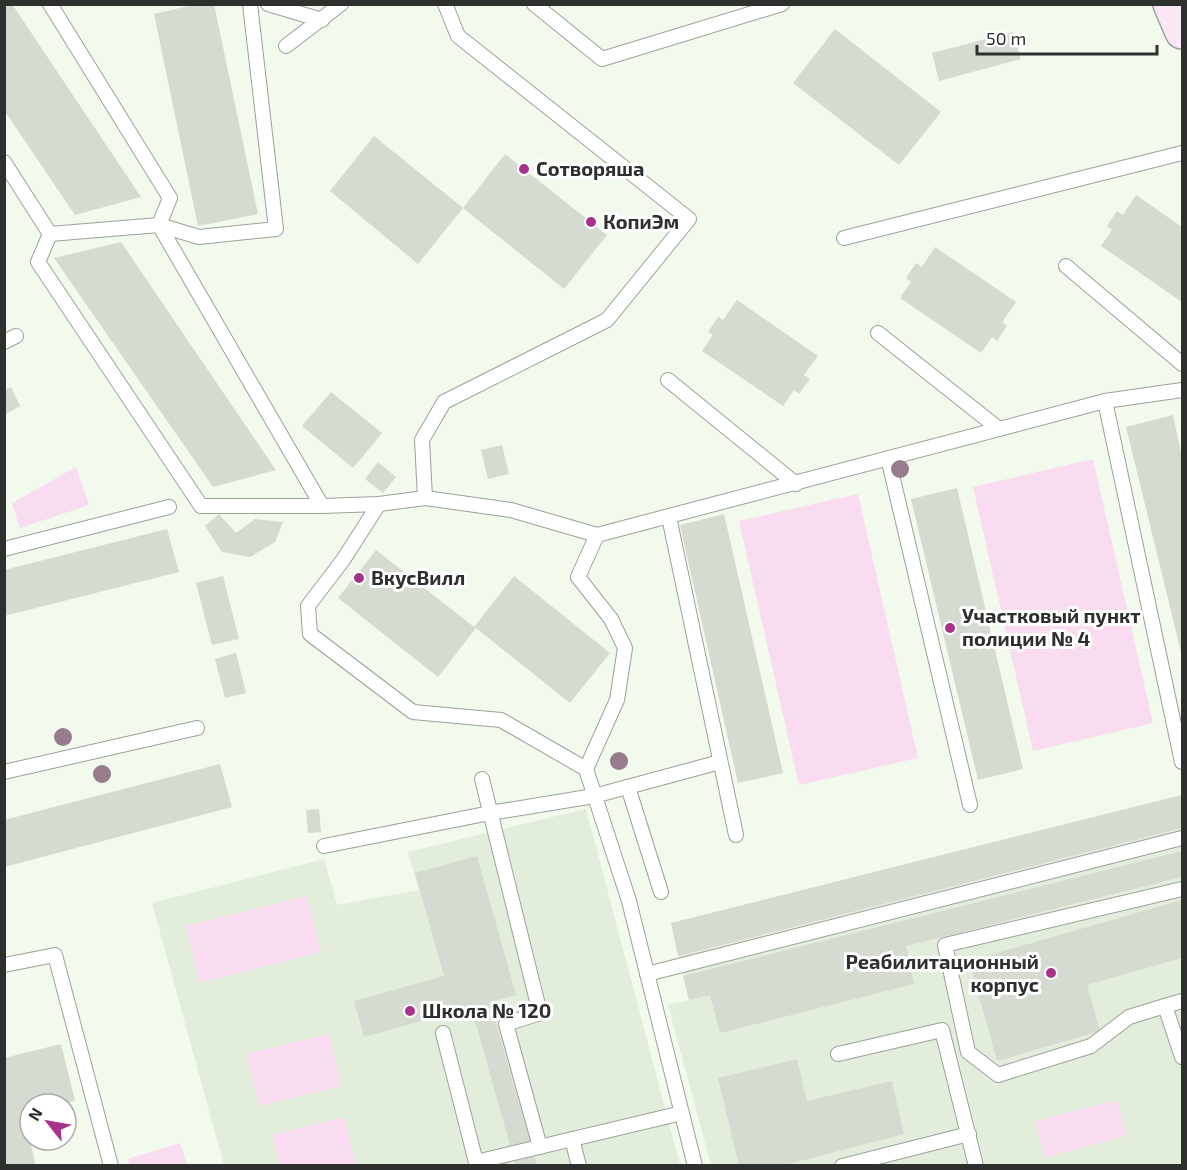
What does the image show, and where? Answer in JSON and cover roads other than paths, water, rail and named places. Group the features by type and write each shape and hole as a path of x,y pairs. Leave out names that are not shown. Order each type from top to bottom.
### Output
{"main road":[{"path":"1170,4 1182,32"}],"lane":[{"path":"50,4 170,198 159,225"},
{"path":"50,234 159,225 199,237 276,229 250,4"},
{"path":"268,4 322,20"},
{"path":"286,45 342,4"},
{"path":"425,498 422,440 444,402 607,320 689,219 458,36 445,4"},
{"path":"534,4 602,59 763,7 782,4"},
{"path":"843,238 1182,153"},
{"path":"7,170 50,234"},
{"path":"159,225 322,506"},
{"path":"50,234 38,262 201,506 379,504 425,498 512,510 597,535 669,518 1106,401 1182,390"},
{"path":"1066,266 1182,364"},
{"path":"878,333 999,429"},
{"path":"668,380 796,484"},
{"path":"1106,401 1182,762"},
{"path":"888,458 970,805"},
{"path":"379,504 343,560 309,606 310,634 413,712 501,720 586,769"},
{"path":"4,549 169,507"},
{"path":"669,518 736,835"},
{"path":"597,535 578,577 611,619 625,648 617,700 586,769 628,901 695,1166"},
{"path":"4,772 197,728"},
{"path":"324,846 490,813 594,796 720,762"},
{"path":"482,779 540,1013 506,1024 540,1146"},
{"path":"628,787 661,892"},
{"path":"647,974 1182,838"},
{"path":"1182,889 945,945 968,1052 998,1075 1091,1046 1129,1017 1182,1001"},
{"path":"4,965 55,955 111,1166"},
{"path":"1165,1006 1182,1057"},
{"path":"838,1054 942,1030 976,1166"},
{"path":"443,1033 476,1164 540,1146 682,1113"},
{"path":"842,1166 969,1134"},
{"path":"572,1139 579,1166"}],"place":[{"name":"Сотворяша","path":"524,169"},
{"name":"КопиЭм","path":"591,222"},
{"name":"ВкусВилл","path":"359,578"},
{"name":"Участковый пункт полиции № 4","path":"950,628"},
{"name":"Реабилитационный корпус","path":"1051,973"},
{"name":"Школа № 120","path":"410,1011"}]}
